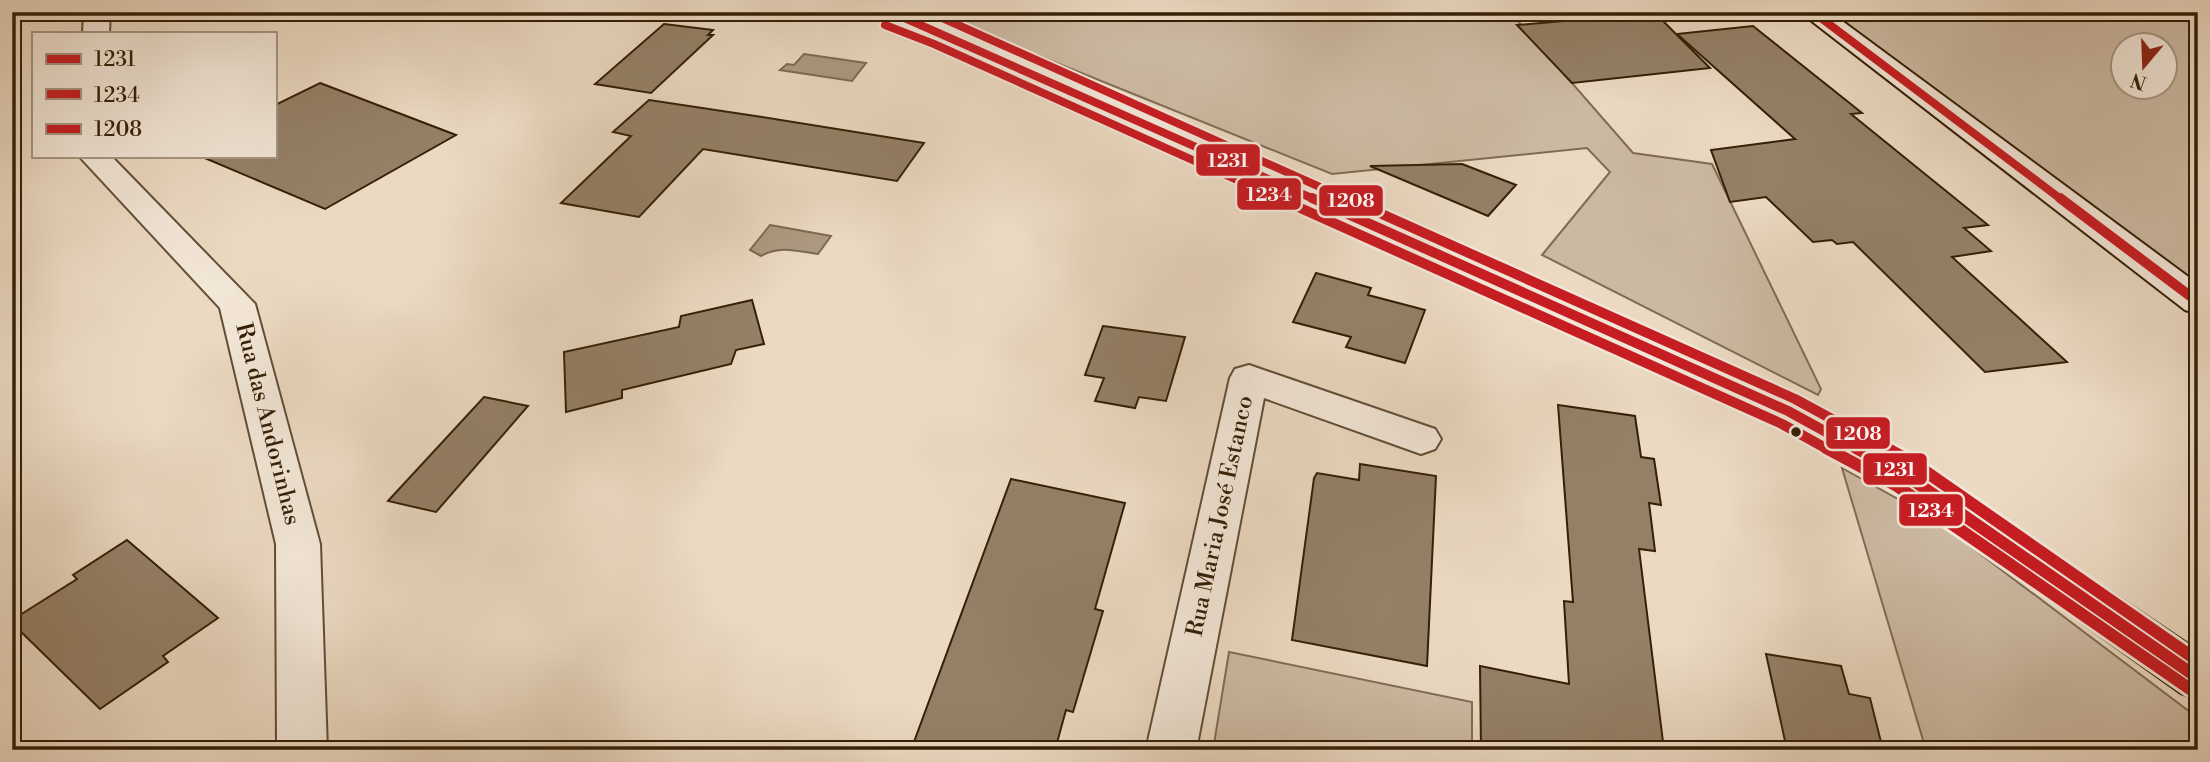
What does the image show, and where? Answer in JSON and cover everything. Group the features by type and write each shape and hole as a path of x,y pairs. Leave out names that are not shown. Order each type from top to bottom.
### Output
{"street":[{"path":"96,32 97,12"},
{"path":"890,12 952,37 1788,411 1904,474 2198,678"},
{"path":"1813,12 2198,302"},
{"name":"Rua das Andorinhas","path":"96,158 237,304 298,544 302,750"},
{"name":"Rua Maria José Estanco","path":"1171,750 1249,378 1421,439"}],"shaded area":[{"path":"930,12 1510,12 1633,153 1712,164 1821,389 1818,395 1542,255 1610,172 1587,148 1332,174"},
{"path":"1819,12 2198,12 2198,302"},
{"path":"804,54 866,63 852,81 780,70 787,64 794,65"},
{"path":"770,225 831,236 818,254 782,250 761,256 750,250"},
{"path":"1842,468 1934,519 2198,718 2198,750 1926,750"},
{"path":"1229,652 1472,702 1472,750 1213,750"}],"building":[{"path":"1655,13 1710,68 1572,83 1517,25"},
{"path":"664,24 713,30 708,35 713,35 651,93 595,84"},
{"path":"1753,26 1862,113 1851,114 1988,225 1964,228 1991,251 1952,257 2067,362 1985,372 1853,242 1813,242 1766,197 1730,202 1711,150 1795,139 1677,34"},
{"path":"320,83 456,135 325,209 205,158 276,158 276,105"},
{"path":"649,100 924,143 897,181 703,149 639,217 561,203 631,136 613,132"},
{"path":"1462,164 1516,185 1488,216 1370,166"},
{"path":"1316,273 1371,288 1368,295 1425,310 1405,363 1346,347 1351,337 1293,322"},
{"path":"752,300 764,344 736,350 731,364 622,390 622,398 566,412 564,352 679,327 681,316"},
{"path":"1103,326 1185,337 1166,401 1139,397 1135,408 1095,401 1104,378 1085,375"},
{"path":"484,397 528,406 436,512 388,501"},
{"path":"1558,405 1635,416 1641,457 1654,459 1661,505 1649,503 1655,551 1639,549 1664,750 1481,750 1480,666 1569,684 1564,601 1573,602"},
{"path":"1360,464 1436,476 1427,666 1292,640 1314,478 1317,473 1359,480"},
{"path":"1011,479 1125,503 1095,609 1103,611 1073,712 1066,710 1055,750 911,750"},
{"path":"127,540 218,618 163,656 168,662 100,709 12,623 12,620 77,579 73,575"},
{"path":"1766,654 1841,666 1849,694 1870,698 1883,750 1787,750"}],"transit line":[{"name":"1231","path":"891,12 939,31 1788,411 1904,474 2198,678"},
{"name":"1208","path":"929,12 1795,399 1912,462 2198,661"},
{"name":"1231","path":"1813,12 2198,302"},
{"name":"1234","path":"885,25 934,44 1782,424 1897,486 2190,689"}]}
